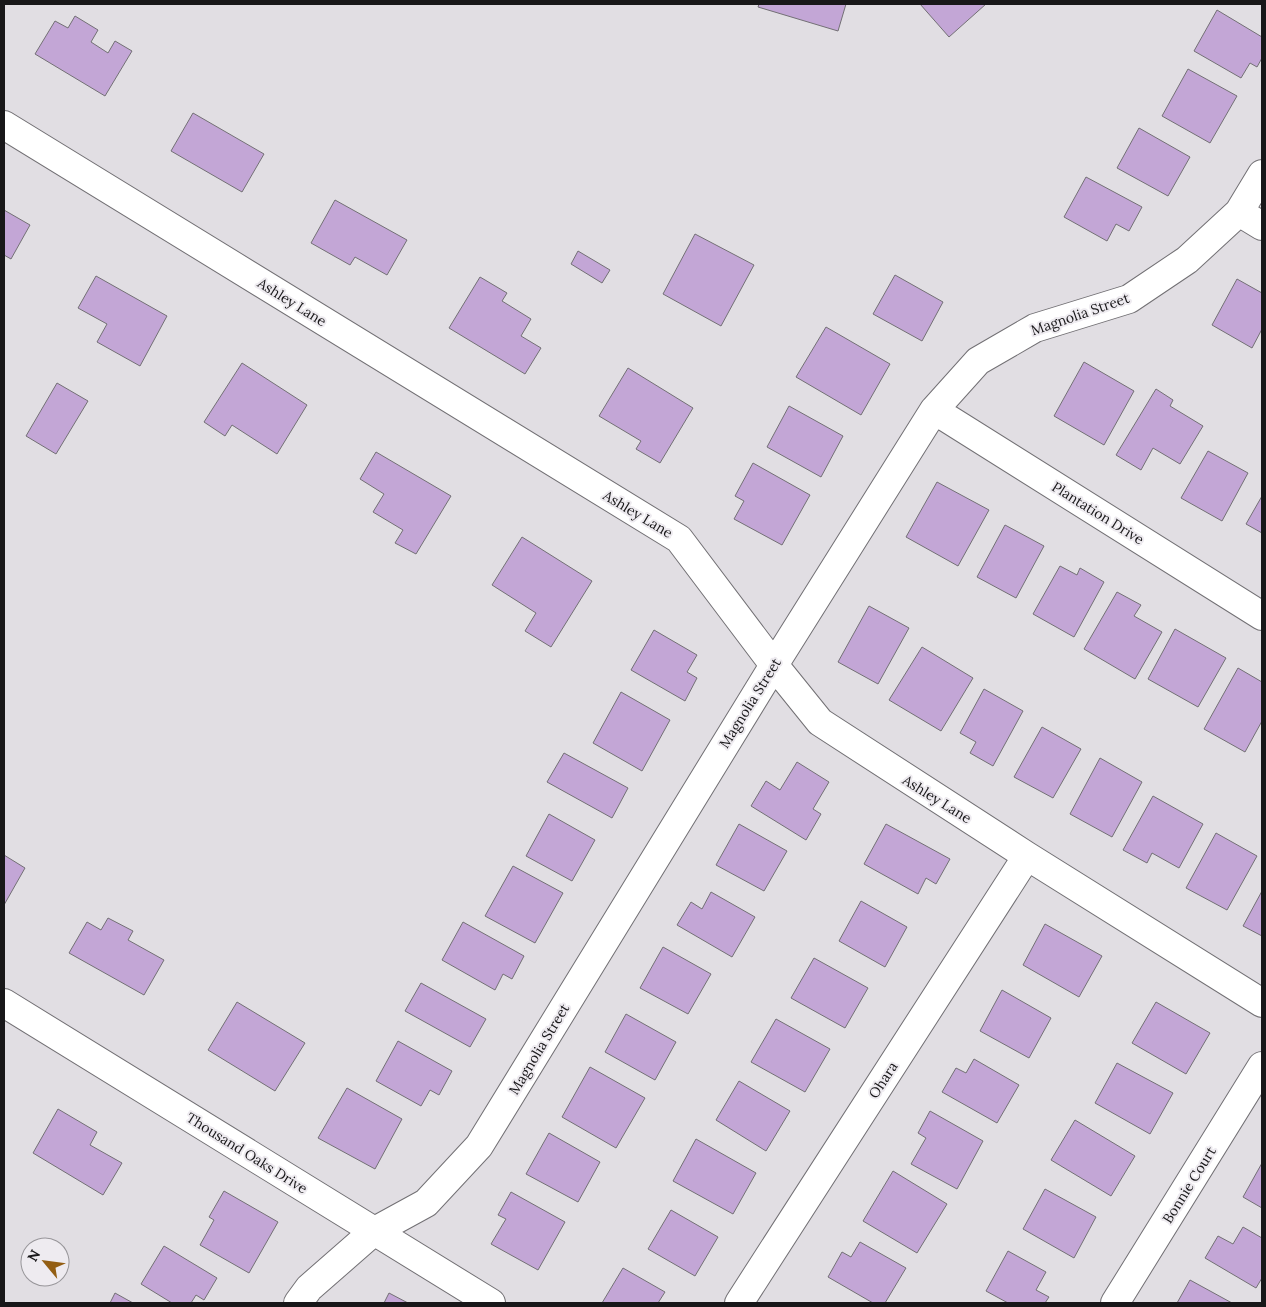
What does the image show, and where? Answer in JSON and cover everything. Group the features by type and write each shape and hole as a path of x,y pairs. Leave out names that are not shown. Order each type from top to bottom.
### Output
{"street":[{"name":"Ashley Lane","path":"4,125 679,539 774,665 820,722 1027,856 1262,1003"},
{"name":"Magnolia Street","path":"298,1303 309,1288 373,1232 426,1203 479,1146 774,665 934,410 978,361 1035,328 1130,298 1187,260 1239,212 1262,174"},
{"path":"1239,212 1262,226"},
{"name":"Plantation Drive","path":"934,410 1262,616"},
{"name":"Ohara","path":"739,1303 1027,856"},
{"name":"Thousand Oaks Drive","path":"4,1003 491,1303"},
{"name":"Bonnie Court","path":"1115,1303 1262,1066"}],"building":[{"path":"759,4 846,4 838,31 758,7"},
{"path":"920,4 986,4 949,37"},
{"path":"1217,10 1262,37 1262,58 1257,67 1250,63 1241,78 1194,51"},
{"path":"75,16 98,30 91,42 108,53 115,41 132,51 105,96 35,54 55,21 68,28"},
{"path":"1188,69 1237,96 1210,143 1162,116"},
{"path":"193,113 264,154 242,192 171,151"},
{"path":"1139,128 1190,157 1168,196 1117,168"},
{"path":"1086,177 1142,207 1129,231 1116,224 1107,241 1064,217"},
{"path":"335,200 407,240 387,275 355,257 350,265 311,243"},
{"path":"4,210 30,225 11,259 4,255"},
{"path":"695,234 754,265 721,326 663,294"},
{"path":"578,251 610,270 602,283 571,264"},
{"path":"895,275 943,302 922,341 873,314"},
{"path":"96,276 167,316 140,366 97,342 107,324 78,308"},
{"path":"480,277 507,293 502,301 531,319 521,336 541,348 525,374 449,328"},
{"path":"1237,279 1262,293 1262,329 1252,348 1212,325"},
{"path":"826,327 890,364 861,415 796,377"},
{"path":"1084,362 1134,391 1104,445 1054,416"},
{"path":"242,363 307,405 277,454 232,425 225,436 204,422"},
{"path":"628,368 693,408 660,463 636,449 641,441 599,416"},
{"path":"57,383 88,401 56,454 26,436"},
{"path":"1156,389 1173,400 1170,406 1203,426 1180,464 1153,448 1141,470 1116,455"},
{"path":"789,406 843,436 821,477 767,447"},
{"path":"1208,451 1248,473 1222,521 1181,498"},
{"path":"376,452 451,496 416,554 395,543 403,530 373,512 384,494 360,479"},
{"path":"753,463 810,495 782,545 734,519 744,501 735,496"},
{"path":"937,482 989,510 958,566 906,537"},
{"path":"1262,496 1262,533 1246,524"},
{"path":"1005,525 1044,546 1016,598 977,577"},
{"path":"522,537 592,581 551,647 525,631 536,613 492,585"},
{"path":"1060,566 1077,575 1080,568 1104,582 1074,637 1033,614"},
{"path":"1117,592 1141,605 1134,616 1162,632 1135,679 1084,649"},
{"path":"869,606 909,628 878,684 838,662"},
{"path":"1175,629 1226,658 1198,707 1148,679"},
{"path":"654,630 697,655 687,672 697,678 685,701 631,670"},
{"path":"922,647 973,678 941,731 889,700"},
{"path":"1238,668 1262,682 1262,721 1245,752 1204,729"},
{"path":"984,689 1023,711 993,766 970,753 976,742 960,733"},
{"path":"621,692 670,720 642,771 593,743"},
{"path":"1042,727 1081,749 1053,798 1014,777"},
{"path":"564,753 628,788 612,818 547,782"},
{"path":"1100,758 1142,782 1112,837 1070,814"},
{"path":"797,762 829,782 813,809 821,814 806,840 751,806 766,781 780,790"},
{"path":"1153,796 1203,824 1179,868 1152,853 1147,863 1123,850"},
{"path":"549,814 595,840 572,881 526,856"},
{"path":"739,824 787,851 764,891 716,865"},
{"path":"886,824 950,859 936,884 926,878 918,894 864,864"},
{"path":"1216,833 1257,856 1227,910 1186,888"},
{"path":"4,855 25,868 4,905"},
{"path":"513,866 563,893 535,943 485,916"},
{"path":"1262,891 1262,936 1243,926"},
{"path":"711,892 755,917 732,957 677,925 691,902 702,909"},
{"path":"861,901 907,927 885,967 839,941"},
{"path":"108,918 133,931 128,940 164,960 144,995 69,953 87,922 101,930"},
{"path":"463,922 524,956 512,979 503,974 495,990 442,960"},
{"path":"1045,924 1102,956 1079,997 1023,965"},
{"path":"663,947 711,974 688,1014 640,988"},
{"path":"814,958 868,988 845,1028 791,998"},
{"path":"421,983 486,1019 470,1047 405,1011"},
{"path":"1002,990 1051,1018 1029,1058 980,1031"},
{"path":"237,1002 305,1043 275,1091 208,1050"},
{"path":"1156,1002 1210,1033 1186,1074 1132,1043"},
{"path":"626,1014 676,1042 655,1080 605,1052"},
{"path":"776,1019 830,1049 805,1092 751,1062"},
{"path":"398,1041 452,1071 439,1095 430,1090 421,1106 376,1081"},
{"path":"974,1059 1019,1085 997,1123 942,1092 956,1068 966,1073"},
{"path":"1117,1063 1173,1093 1150,1134 1095,1103"},
{"path":"590,1067 645,1098 616,1148 562,1117"},
{"path":"739,1081 790,1111 766,1151 716,1120"},
{"path":"347,1088 402,1119 375,1169 318,1138"},
{"path":"58,1109 97,1132 90,1145 122,1163 103,1195 33,1153"},
{"path":"930,1111 983,1141 957,1189 911,1164 926,1138 918,1133"},
{"path":"1075,1120 1135,1156 1111,1196 1051,1160"},
{"path":"549,1133 600,1162 578,1202 526,1174"},
{"path":"696,1139 756,1173 733,1214 673,1181"},
{"path":"1262,1163 1262,1208 1243,1197"},
{"path":"893,1171 947,1204 917,1253 863,1221"},
{"path":"1045,1189 1096,1217 1074,1258 1023,1229"},
{"path":"224,1191 278,1222 249,1273 200,1245 214,1220 209,1217"},
{"path":"511,1192 565,1222 538,1270 491,1244 506,1219 498,1215"},
{"path":"671,1210 718,1237 695,1276 648,1249"},
{"path":"1243,1227 1262,1238 1262,1278 1256,1288 1205,1258 1218,1236 1233,1244"},
{"path":"860,1242 906,1268 885,1303 873,1303 828,1277 842,1252 851,1257"},
{"path":"164,1246 217,1278 204,1300 196,1295 191,1303 172,1303 141,1284"},
{"path":"1008,1251 1046,1272 1036,1290 1049,1297 1045,1303 1008,1303 986,1291"},
{"path":"623,1268 665,1292 658,1303 602,1303"},
{"path":"1190,1280 1232,1303 1177,1303"},
{"path":"115,1293 133,1303 110,1303"},
{"path":"389,1293 408,1303 384,1303"}]}
